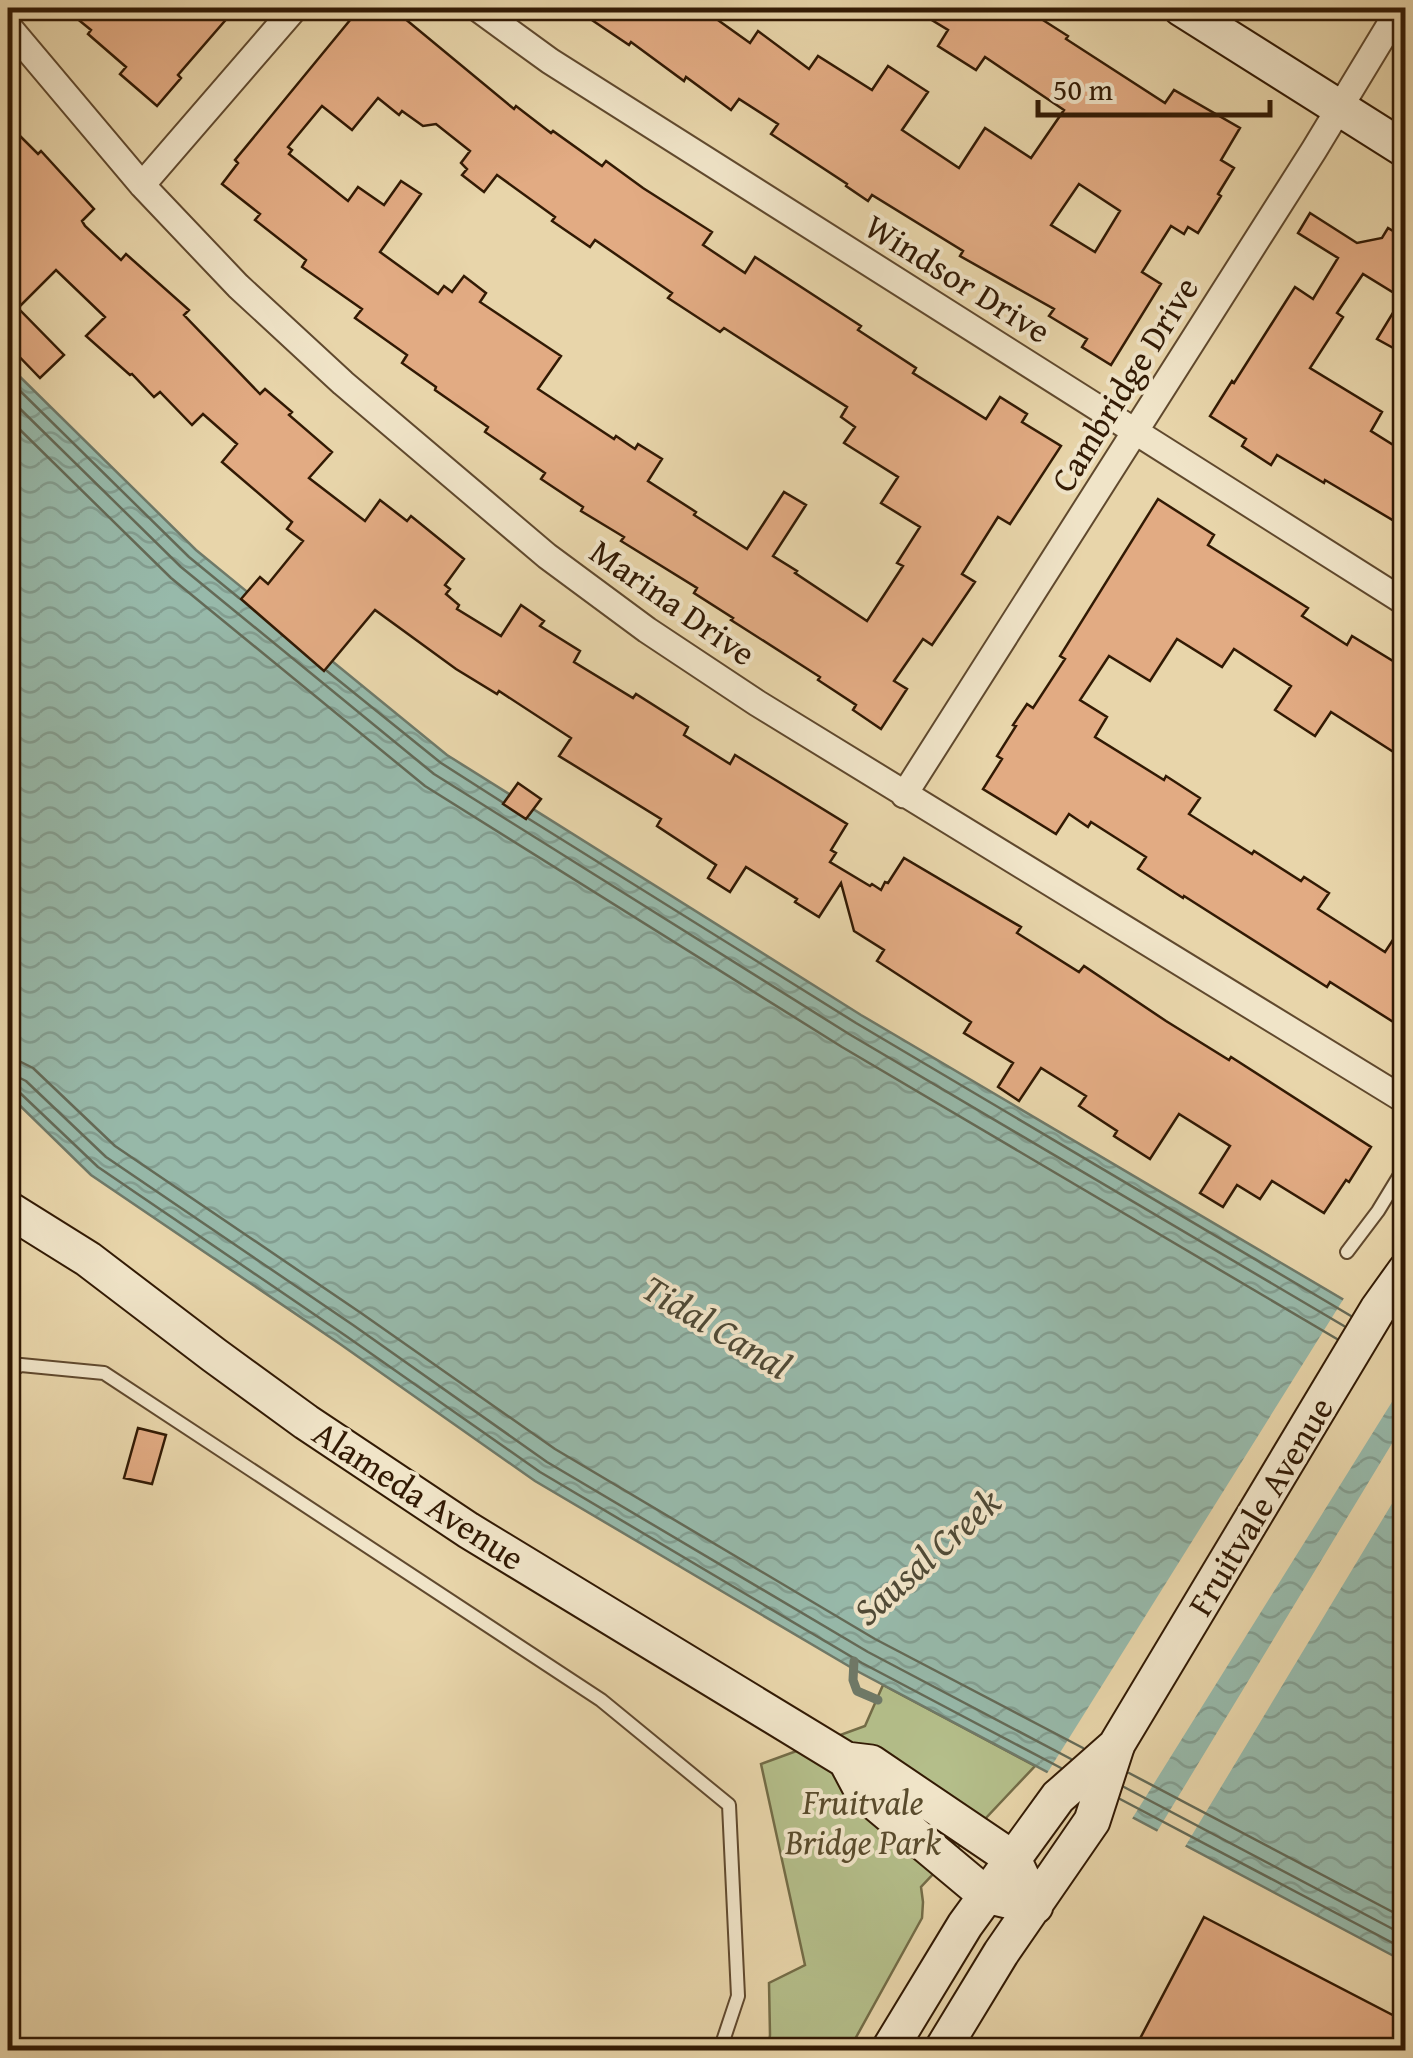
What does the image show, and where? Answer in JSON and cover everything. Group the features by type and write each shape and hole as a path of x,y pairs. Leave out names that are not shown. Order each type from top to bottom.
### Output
{"main road":[{"path":"1181,8 1406,150"},
{"name":"Alameda Avenue","path":"8,1209 75,1250 291,1410 453,1520 846,1760 871,1763 1014,1859"},
{"name":"Fruitvale Avenue","path":"942,2050 1001,1953 1092,1821 1118,1744 1378,1309 1406,1270"},
{"name":"Fruitvale Avenue","path":"889,2050 965,1925 1058,1797 1118,1744"},
{"name":"Alameda Avenue","path":"846,1760 863,1792 986,1896 1035,1906"},
{"path":"1014,1859 1035,1906"}],"street":[{"path":"142,185 295,8"},
{"name":"Windsor Drive","path":"478,8 550,61 1406,602"},
{"name":"Cambridge Drive","path":"904,795 1400,8"},
{"name":"Marina Drive","path":"8,26 142,185 238,286 372,408 547,556 756,703 1406,1101"}],"lane":[{"path":"1347,1252 1406,1165"},
{"path":"8,1372 21,1365 104,1373 601,1700 729,1804 738,1996 720,2050"}],"green space":[{"name":"Fruitvale Bridge Park","path":"883,1685 1035,1766 921,1887 922,1918 849,2050 768,2050 769,1983 805,1965 761,1764 865,1726"}],"water":[{"name":"Tidal Canal","path":"8,365 196,550 447,755 861,1015 1405,1336 1405,1962 857,1671 535,1481 91,1175 8,1094"}],"pier":[{"path":"1346,1295 1406,1331 1405,1381 1130,1822 1046,1775"},
{"path":"1405,1422 1405,1482 1183,1850 1155,1835"}],"building":[{"path":"64,8 236,8 178,75 181,78 157,106 120,74 126,67"},
{"path":"360,8 392,8 514,109 516,106 602,166 606,161 712,232 703,245 745,273 755,257 861,326 858,330 916,368 913,373 986,419 1000,397 1027,414 1022,422 1061,446 1010,524 998,517 962,574 975,582 932,645 923,639 894,681 907,689 881,729 853,710 856,705 818,680 820,677 731,620 694,593 697,588 581,511 583,507 541,479 545,473 485,432 488,427 402,363 407,355 355,318 362,309 302,267 306,260 255,220 260,214 222,184 238,163 235,160","holes":["378,98 399,115 402,111 423,126 436,124 470,151 461,163 467,169 462,175 484,192 497,175 590,247 595,240 672,293 668,298 720,332 724,328 847,407 841,417 855,427 844,443 898,477 881,503 920,527 897,563 903,566 867,621 773,556 806,505 784,492 747,549 694,515 696,512 648,481 662,459 638,444 635,449 616,436 614,439 538,389 561,356 480,302 486,293 464,276 452,292 444,286 438,294 380,252 421,194 401,181 384,205 358,187 348,201 289,154 292,150 288,147 322,106 352,130"]},
{"path":"574,8 701,8 750,43 758,31 809,69 818,56 872,90 888,66 928,92 902,130 959,168 985,128 1031,158 1064,110 985,57 976,70 938,46 948,30 912,8 1024,8 1165,103 1174,90 1240,128 1221,160 1234,168 1198,233 1188,227 1184,234 1171,226 1142,272 1161,284 1111,365 1082,347 1087,339 1049,316 1054,309 960,256 963,251 872,195 868,201 771,134 778,124 739,99 731,110 686,77 684,81 631,42 629,45","holes":["1079,184 1120,211 1095,252 1051,225"]},
{"path":"8,124 38,154 41,151 94,209 82,221 85,226 121,260 126,254 189,310 184,315 260,394 265,389 332,452 309,478 365,521 380,500 407,521 411,516 464,559 445,585 450,589 446,594 459,605 457,609 501,636 521,605 544,621 540,626 580,651 574,662 688,727 684,735 730,764 735,755 847,824 831,850 836,853 830,862 881,890 904,858 1021,927 1017,933 1079,972 1084,966 1371,1147 1324,1213 1272,1181 1260,1199 1237,1185 1223,1207 1200,1193 1230,1146 1179,1114 1150,1159 1114,1136 1117,1131 1079,1106 1086,1096 1041,1068 1019,1101 998,1087 1013,1063 964,1033 971,1022 877,961 884,950 854,931 841,883 819,917 746,867 730,892 708,878 716,865 657,826 661,819 559,756 571,738 499,691 497,694 456,669 375,610 324,671 241,599 260,577 268,584 303,541 287,529 292,522 222,462 237,444 203,414 192,425 160,392 154,397 86,336 105,317 56,270 18,308 64,355 40,378 8,345"},
{"path":"1310,213 1357,243 1382,238 1388,228 1406,239 1406,355 1377,339 1402,298 1363,274 1337,313 1343,317 1310,368 1382,412 1371,431 1406,453 1406,528 1277,455 1271,465 1242,446 1246,439 1210,416 1295,287 1313,299 1338,258 1298,233"},
{"path":"1158,499 1214,535 1208,545 1308,608 1302,616 1347,645 1352,636 1406,669 1406,760 1331,712 1315,736 1275,710 1291,686 1234,649 1222,667 1177,639 1150,681 1109,656 1080,700 1107,717 1095,737 1200,798 1189,814 1252,854 1254,851 1301,881 1304,877 1329,893 1318,909 1385,952 1406,920 1406,1030 1330,982 1327,987 1138,869 1146,857 1091,822 1088,827 1069,814 1056,834 983,789 1002,759 997,756 1016,726 1013,725 1027,704 1033,708 1065,659 1060,656"},
{"path":"518,783 541,799 526,819 503,804"},
{"path":"138,1428 166,1435 152,1484 124,1478"},
{"path":"1204,1917 1406,2022 1406,2050 1134,2050"}],"waterway":[{"name":"Sausal Creek","path":"854,1661 857,1691 878,1700"}]}
